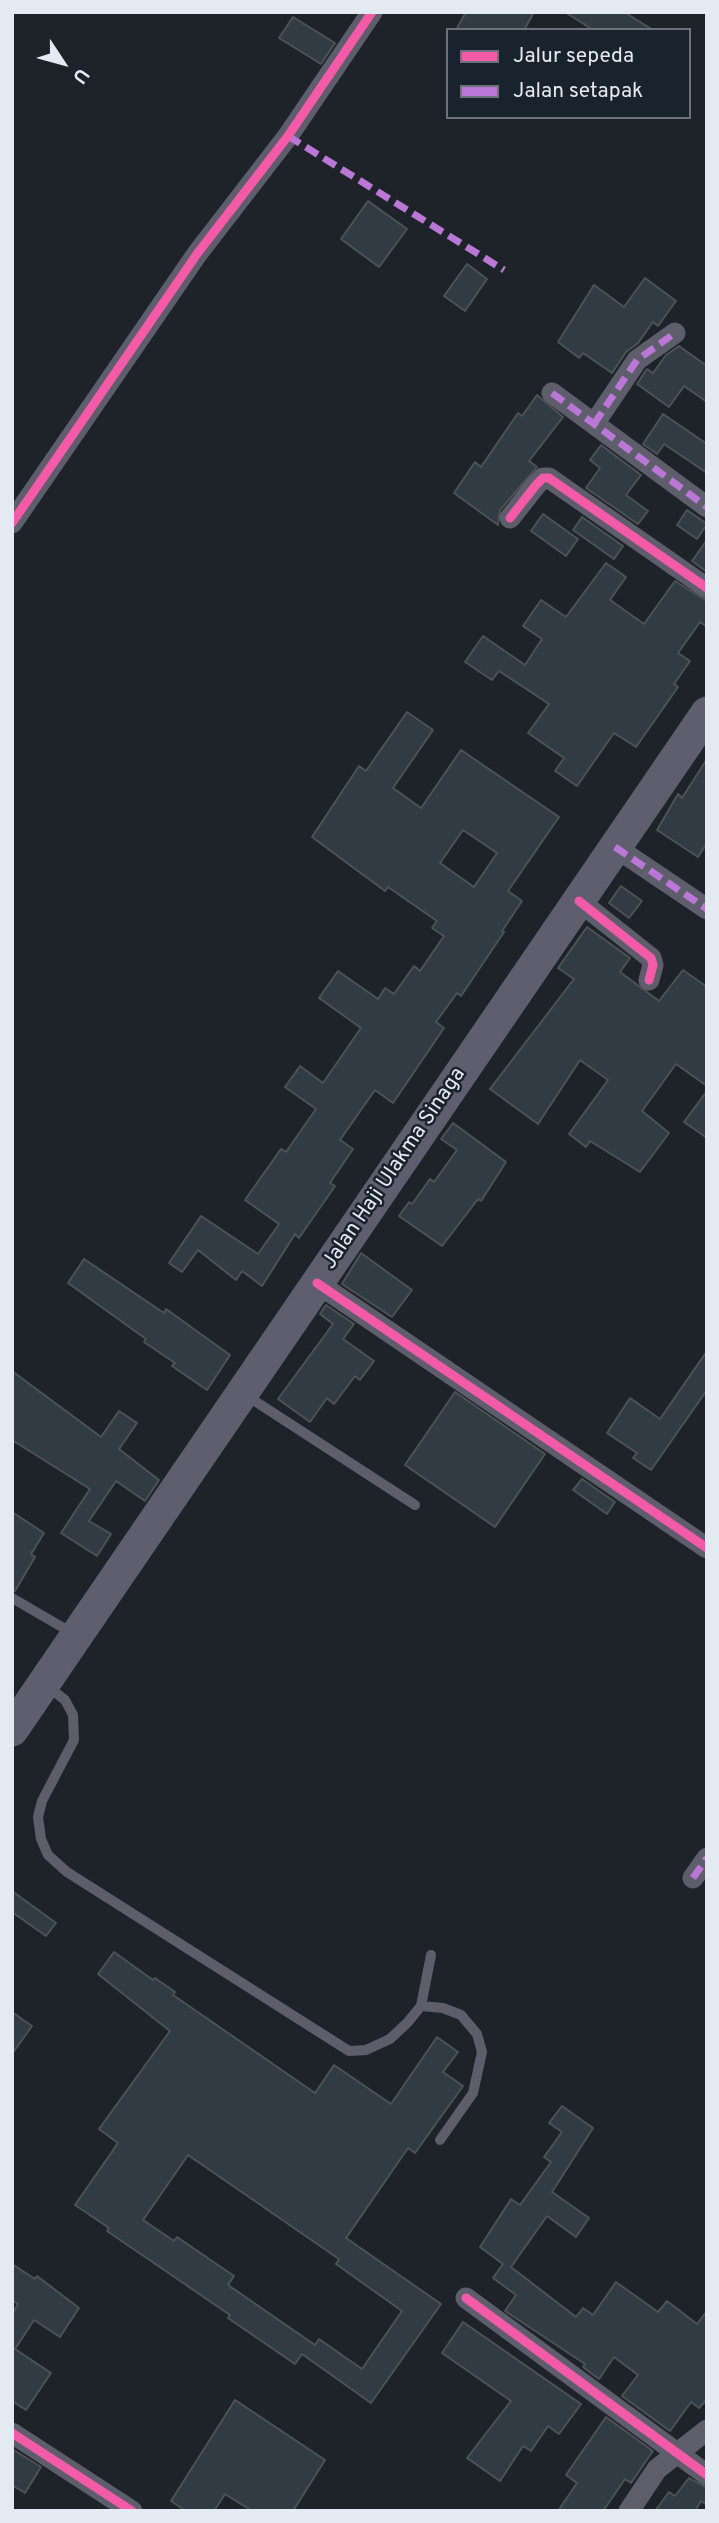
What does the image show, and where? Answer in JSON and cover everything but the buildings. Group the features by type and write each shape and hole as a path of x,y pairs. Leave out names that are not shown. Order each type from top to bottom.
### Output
{"main road":[{"name":"Jalan Haji Ulakma Sinaga","path":"12,1730 707,713"}],"street":[{"path":"12,523 197,254 288,136 372,12"},
{"path":"594,424 637,360 653,345 675,333"},
{"path":"552,393 707,507"},
{"path":"510,518 536,485 543,478 549,478 707,589"},
{"path":"615,847 707,909"},
{"path":"579,901 651,958 653,965 649,980"},
{"path":"317,1283 707,1548"},
{"path":"692,1878 707,1858"},
{"path":"466,2298 707,2476"},
{"path":"629,2511 657,2469 707,2430"},
{"path":"12,2433 132,2511"}],"lane":[{"path":"242,1393 415,1505"},
{"path":"12,1598 76,1636"},
{"path":"44,1684 65,1700 73,1715 74,1740 42,1801 38,1817 41,1839 48,1855 67,1872 349,2051 366,2050 390,2039 421,2006 431,1955"},
{"path":"421,2006 443,2008 461,2015 477,2034 482,2052 473,2093 440,2140"}],"marked path":[{"path":"288,136 504,270"},
{"path":"594,424 637,360 675,333"},
{"path":"552,393 707,507"},
{"path":"615,847 707,909"},
{"path":"693,1878 707,1858"}],"cycle path":[{"path":"12,523 197,254 288,136 372,12"},
{"path":"510,518 536,485 543,478 549,478 707,588"},
{"path":"579,901 651,958 653,965 649,980"},
{"path":"317,1283 707,1548"},
{"path":"466,2298 707,2475"},
{"path":"12,2433 132,2511"}]}
